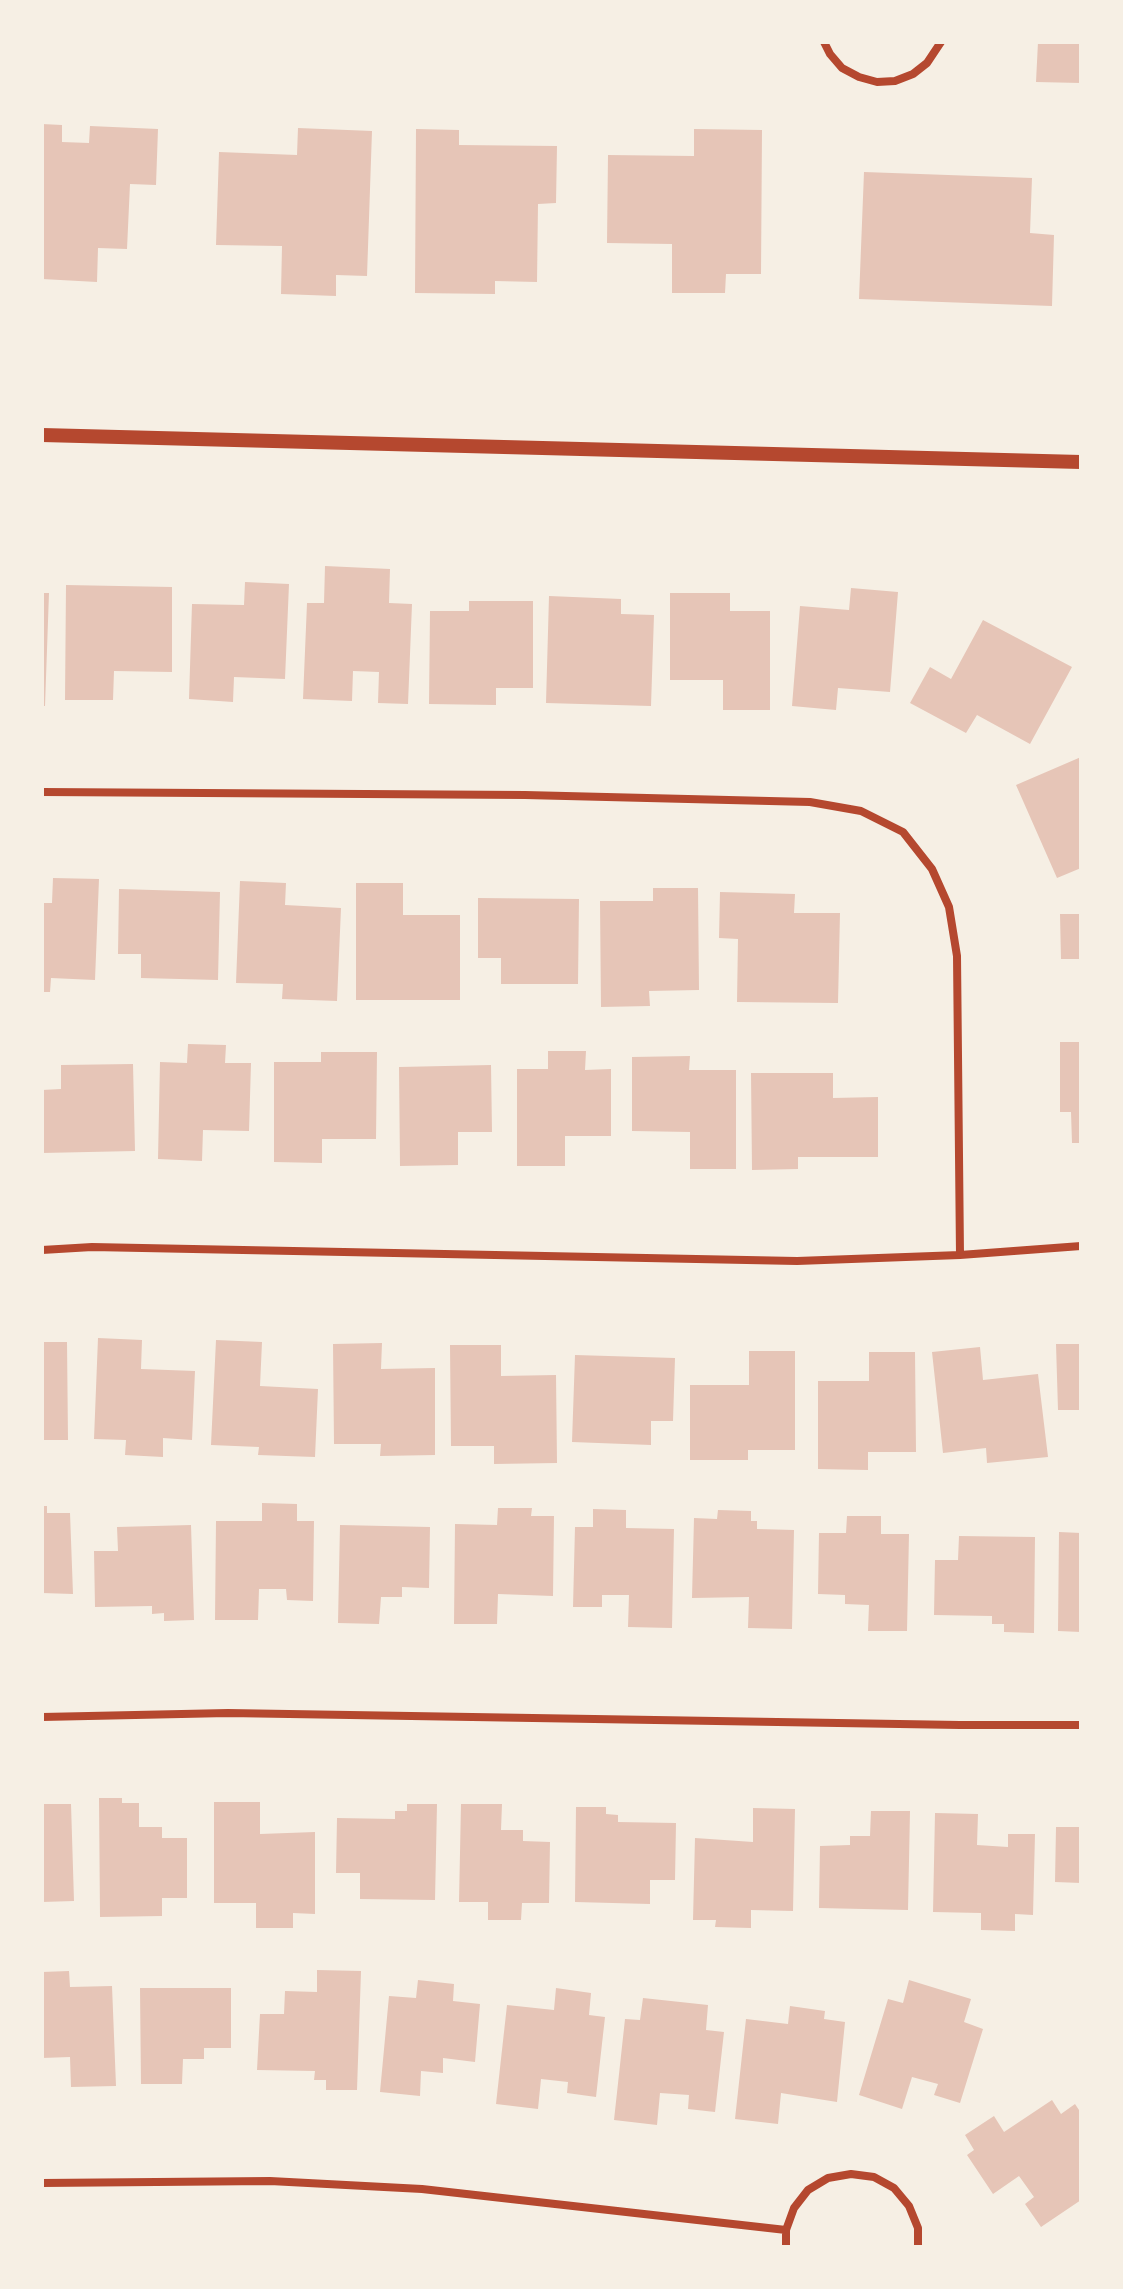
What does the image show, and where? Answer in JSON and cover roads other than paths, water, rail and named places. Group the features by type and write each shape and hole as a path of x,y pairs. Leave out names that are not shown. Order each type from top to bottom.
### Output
{"street":[{"path":"824,42 842,68 877,82 895,81 913,74 927,63 941,42"},
{"path":"42,435 1081,462"},
{"path":"42,792 525,795 810,802 861,811 903,832 932,869 949,907 957,956 960,1255"},
{"path":"42,1250 92,1247 797,1261 960,1255 1081,1246"},
{"path":"42,1717 228,1713 1081,1725"},
{"path":"786,2247 786,2230 794,2208 808,2190 828,2178 851,2174 874,2177 894,2188 909,2206 918,2228 918,2247"},
{"path":"42,2183 270,2181 422,2189 786,2230"}]}
